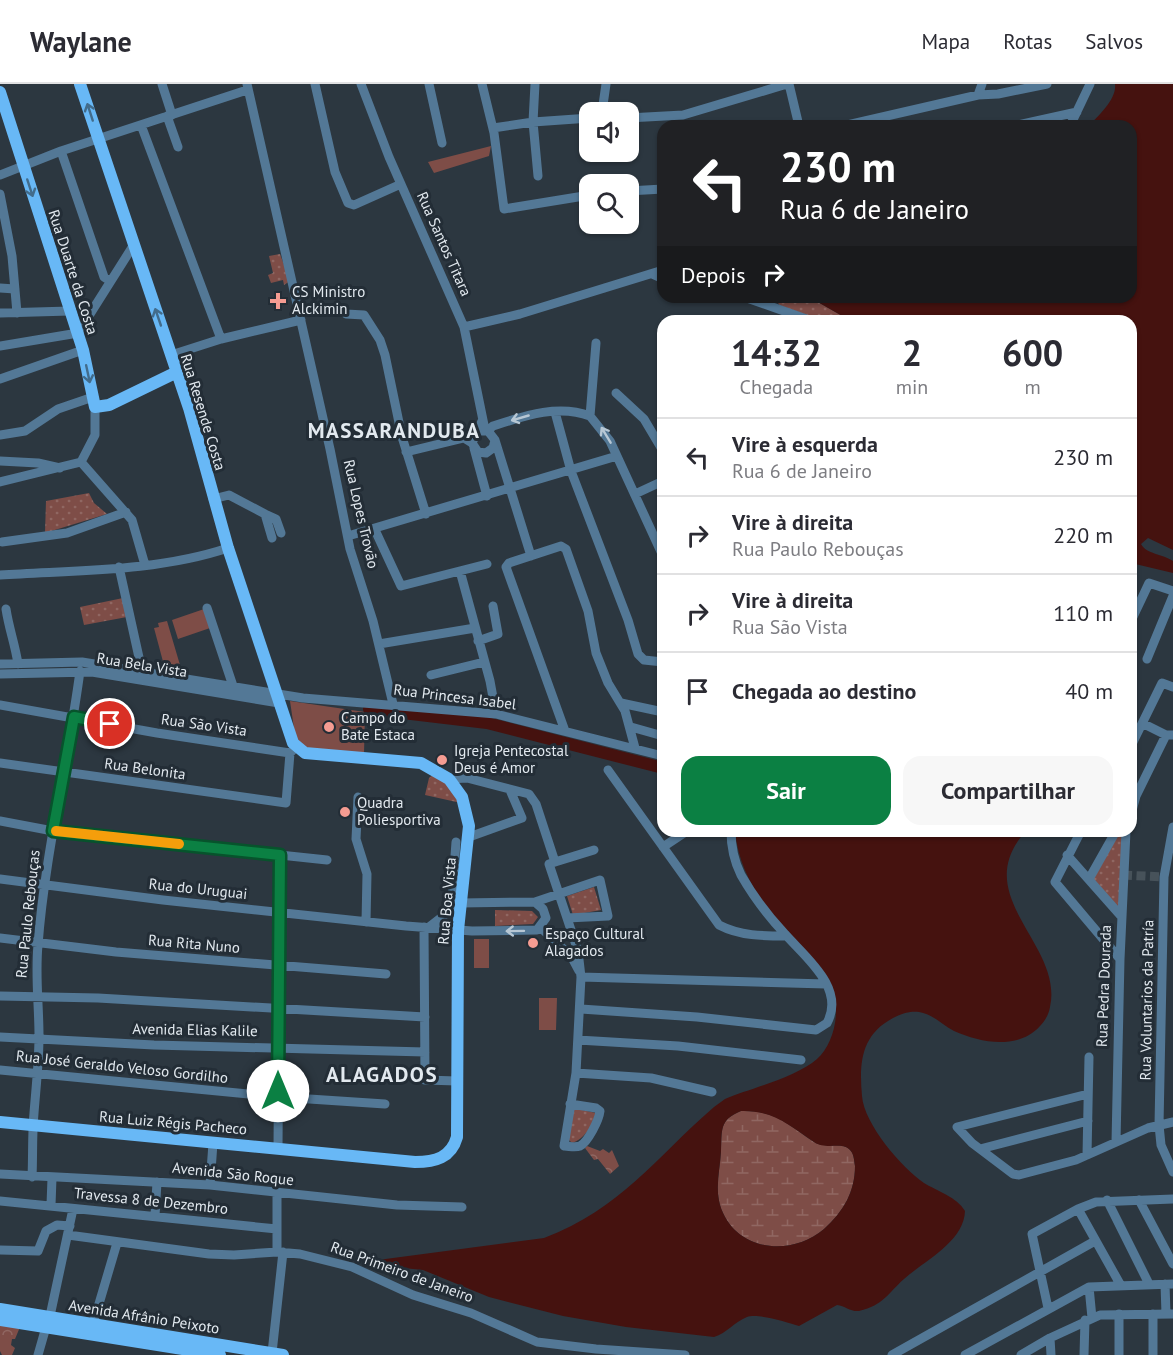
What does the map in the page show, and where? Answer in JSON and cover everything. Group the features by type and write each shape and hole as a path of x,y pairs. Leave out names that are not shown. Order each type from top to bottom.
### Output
{"main road":[{"name":"Rua Resende Costa","path":"80,84 177,372 228,548 293,750"},
{"name":"Rua Duarte da Costa","path":"0,92 78,333 94,402"},
{"path":"94,402 109,405 177,372"},
{"name":"Rua Boa Vista","path":"293,750 421,763 449,779 466,807 468,837 455,906 458,930 455,1145 441,1158 415,1162"},
{"name":"Rua Luiz Régis Pacheco","path":"0,1122 415,1162"},
{"name":"Avenida Afrânio Peixoto","path":"0,1309 178,1352 220,1355"},
{"name":"Avenida Afrânio Peixoto","path":"0,1320 93,1324 278,1354"}],"street":[{"path":"162,84 178,147"},
{"path":"315,84 335,172 348,203 357,204 401,184"},
{"name":"Rua Santos Titara","path":"361,84 401,184 439,260 464,327 483,428"},
{"path":"429,84 442,143"},
{"path":"482,84 493,128 504,209 579,197"},
{"path":"535,84 533,122 537,176"},
{"path":"603,102 606,84"},
{"path":"639,117 683,115 788,84 797,120"},
{"path":"978,95 982,84"},
{"path":"869,120 978,95 998,94 1047,84"},
{"path":"1073,120 1090,84"},
{"path":"0,175 61,151 169,116 247,87"},
{"name":"Rua Lopes Trovão","path":"247,87 348,536 379,644 393,704"},
{"path":"1040,120 1077,112"},
{"path":"493,128 579,119"},
{"path":"141,125 220,339"},
{"path":"61,151 104,277 110,281"},
{"path":"639,190 657,189"},
{"path":"0,194 12,256 17,313"},
{"path":"0,346 78,333 133,246"},
{"path":"464,327 520,314 657,272"},
{"path":"652,274 657,276"},
{"path":"0,288 15,289"},
{"path":"761,303 795,315"},
{"path":"0,313 70,311"},
{"path":"346,314 363,315 380,340 406,452 426,514"},
{"path":"171,355 220,339 301,320"},
{"path":"590,416 596,343"},
{"path":"0,379 83,350"},
{"path":"616,393 644,418 657,441"},
{"path":"0,435 25,431 58,409 94,402"},
{"name":"Rua Duarte da Costa","path":"81,462 95,435 94,402"},
{"path":"555,412 571,471 628,620 638,654 644,660 657,661"},
{"path":"487,496 471,442 483,428 530,415 555,412 590,416 605,432 657,543"},
{"path":"483,428 495,440 531,556"},
{"path":"406,452 464,438 471,442 478,452 486,453 493,448 495,440"},
{"path":"348,536 375,530 617,456"},
{"path":"0,461 38,463 61,469"},
{"path":"0,482 61,469 81,462 126,512 135,529 145,565"},
{"path":"635,494 657,485"},
{"path":"213,499 229,495 265,514 276,535"},
{"path":"2,542 67,533 126,512"},
{"path":"375,530 401,586 487,564"},
{"path":"565,731 506,570 509,563 561,546 566,549 588,611 596,653 608,683 621,703 631,727 635,748"},
{"path":"0,575 145,565 190,559 228,548"},
{"path":"119,567 142,671"},
{"path":"460,571 496,714"},
{"path":"1137,608 1149,583 1173,591"},
{"path":"1147,659 1173,596"},
{"path":"478,641 498,634 493,606"},
{"path":"207,608 232,687"},
{"path":"6,609 4,632 15,639 18,664"},
{"path":"379,644 475,628"},
{"name":"Rua Bela Vista","path":"0,664 82,662 232,687 278,698"},
{"path":"431,675 484,662"},
{"name":"Rua Bela Vista","path":"0,674 80,671 278,698"},
{"name":"Rua Paulo Rebouças","path":"32,1177 39,1076 38,944 53,831 80,671"},
{"path":"1137,736 1162,682 1172,683"},
{"name":"Rua Princesa Isabel","path":"278,698 393,704 496,714 657,754"},
{"path":"621,703 657,711"},
{"name":"Rua São Vista","path":"0,705 157,733 293,750"},
{"path":"1137,794 1170,735 1144,724"},
{"path":"631,727 657,734"},
{"name":"Rua Belonita","path":"0,763 286,803 293,750"},
{"path":"608,770 720,925 728,930 755,935 786,936"},
{"path":"449,779 467,778 510,790 524,791 533,799 555,862"},
{"path":"468,837 522,818 510,790"},
{"path":"358,797 356,839 367,874 366,922"},
{"path":"0,821 53,831 327,860"},
{"name":"Rua Voluntarios da Patría","path":"1173,827 1164,877 1159,1125 1161,1145 1173,1172"},
{"path":"663,847 678,837"},
{"path":"581,1009 697,1017 816,1030 827,1023 831,1004 826,984 812,961 786,936 741,875 731,847 731,837"},
{"path":"1078,837 1055,882 1120,959"},
{"path":"1089,879 1113,837"},
{"name":"Rua Pedra Dourada","path":"1116,1142 1121,916 1126,837"},
{"name":"Rua Boa Vista","path":"455,906 456,842"},
{"path":"570,1104 596,1108 600,1114 581,1145 564,1146 570,1104 576,1073 581,974 573,938 549,864 594,850"},
{"path":"278,1148 280,855"},
{"path":"1067,855 1121,916"},
{"name":"Rua do Uruguai","path":"0,879 366,922 458,930 532,931 541,928"},
{"path":"457,1081 425,1080 427,927 455,906 535,902 560,896 600,880 608,916 567,918"},
{"path":"535,902 545,914 541,928 561,946 581,974"},
{"name":"Rua Rita Nuno","path":"0,938 38,944 386,974"},
{"path":"561,946 573,938"},
{"path":"581,974 826,984"},
{"path":"0,996 279,1007 425,1017"},
{"path":"1162,1000 1173,999"},
{"name":"Avenida Elias Kalile","path":"0,1037 154,1045 425,1052"},
{"path":"578,1040 693,1048 801,1060"},
{"path":"1088,1155 1089,1058"},
{"name":"Rua José Geraldo Veloso Gordilho","path":"0,1070 39,1076 385,1104"},
{"path":"576,1073 651,1077 712,1092"},
{"path":"1088,1094 957,1127 980,1149 1019,1175 1064,1164 1159,1125 1173,1122"},
{"path":"980,1149 1088,1121"},
{"path":"210,1185 213,1143"},
{"name":"Avenida São Roque","path":"0,1174 210,1185 277,1194 397,1205 462,1207"},
{"path":"51,1205 52,1178"},
{"path":"155,1216 157,1182"},
{"path":"277,1194 277,1229 280,1252 278,1354"},
{"path":"1047,1308 1032,1234 1078,1209 1107,1200 1173,1199"},
{"path":"1107,1200 1149,1284"},
{"path":"1139,1200 1173,1264"},
{"name":"Travessa 8 de Dezembro","path":"0,1201 277,1229"},
{"path":"38,1355 48,1322 73,1209"},
{"path":"1078,1209 1120,1284"},
{"name":"Rua Primeiro de Janeiro","path":"0,1250 38,1251 46,1231 57,1226 117,1243 221,1255 280,1252 352,1267 413,1295 471,1312 537,1342 596,1349 685,1355"},
{"path":"892,1355 1095,1241"},
{"path":"93,1324 117,1243"},
{"path":"965,1355 1089,1287 1120,1284 1169,1284 1170,1314 1119,1314 1088,1319 1022,1355"},
{"path":"1084,1355 1089,1287"},
{"path":"1119,1314 1119,1355"},
{"path":"1153,1314 1153,1355"},
{"path":"1050,1338 1050,1355"}],"green space":[{"path":"491,146 489,156 434,173 428,162"},
{"path":"280,254 290,281 284,285 283,280 271,283 268,275 273,273 269,256"},
{"path":"778,303 820,303 840,315 807,315"},
{"path":"89,493 94,503 107,514 45,533 46,501"},
{"path":"123,598 127,617 84,625 80,607"},
{"path":"207,608 213,627 178,639 172,620"},
{"path":"167,621 180,665 165,669 154,628 159,627 158,623"},
{"name":"Campo do Bate Estaca","path":"290,701 365,712 364,754 300,747 296,742"},
{"path":"435,773 461,803 425,795 429,778"},
{"path":"1116,837 1124,837 1119,910 1091,879"},
{"path":"594,887 601,910 573,915 567,896"},
{"path":"495,910 532,911 538,917 533,924 495,926"},
{"path":"474,939 489,939 489,968 474,968"},
{"path":"539,998 557,998 556,1030 539,1030"},
{"path":"573,1108 596,1113 588,1131 572,1143 568,1139"},
{"path":"741,1111 753,1111 773,1116 818,1144 842,1146 852,1152 855,1166 853,1184 847,1201 824,1229 810,1238 795,1244 764,1245 737,1232 727,1220 720,1205 718,1191 722,1131 725,1122"},
{"path":"587,1146 600,1151 603,1149 609,1153 612,1150 619,1166 610,1174 598,1159 594,1160 585,1148"},
{"path":"0,1322 20,1327 15,1339 12,1339 11,1345 15,1348 12,1355 2,1355 0,1351"}],"shaded area":[{"path":"1115,84 1173,84 1173,550 1148,538 1141,544 1147,550 1173,561 1173,573 1137,564 1137,315 840,315 820,303 1137,303 1137,120 1095,120 1110,101"},
{"path":"736,837 1022,837 1011,855 1007,877 1011,899 1044,962 1051,984 1050,1007 1042,1023 1033,1033 1020,1039 992,1042 954,1031 924,1013 908,1012 893,1018 874,1033 868,1041 862,1061 864,1107 885,1144 915,1176 952,1198 965,1211 963,1222 951,1241 904,1279 885,1298 867,1308 856,1311 837,1305 799,1326 772,1318 752,1316 742,1319 714,1337 626,1327 563,1316 489,1297 423,1270 374,1265 374,1262 378,1260 544,1238 571,1226 595,1212 636,1181 693,1126 725,1099 797,1072 823,1053 832,1035 836,1016 831,988 761,900 744,868","holes":["741,1111 763,1113 780,1120 818,1144 846,1147 854,1157 853,1184 847,1201 824,1229 795,1244 764,1245 750,1240 737,1232 727,1220 720,1205 718,1185 722,1131 725,1122"]}],"waterway":[{"path":"369,709 487,723 657,766"}],"tunnel":[{"path":"1123,875 1164,877"}],"slow traffic":[{"path":"56,831 179,844"}],"place":[{"name":"CS Ministro Alckimin","path":"278,301"},
{"name":"Campo do Bate Estaca","path":"329,727"},
{"name":"Igreja Pentecostal Deus é Amor","path":"442,760"},
{"name":"Quadra Poliesportiva","path":"345,812"},
{"name":"Espaço Cultural Alagados","path":"533,943"}],"district":[{"name":"MASSARANDUBA","path":"394,431"},
{"name":"ALAGADOS","path":"382,1075"}],"route":[{"path":"110,724 74,717 53,831 280,855 278,1091"}]}
